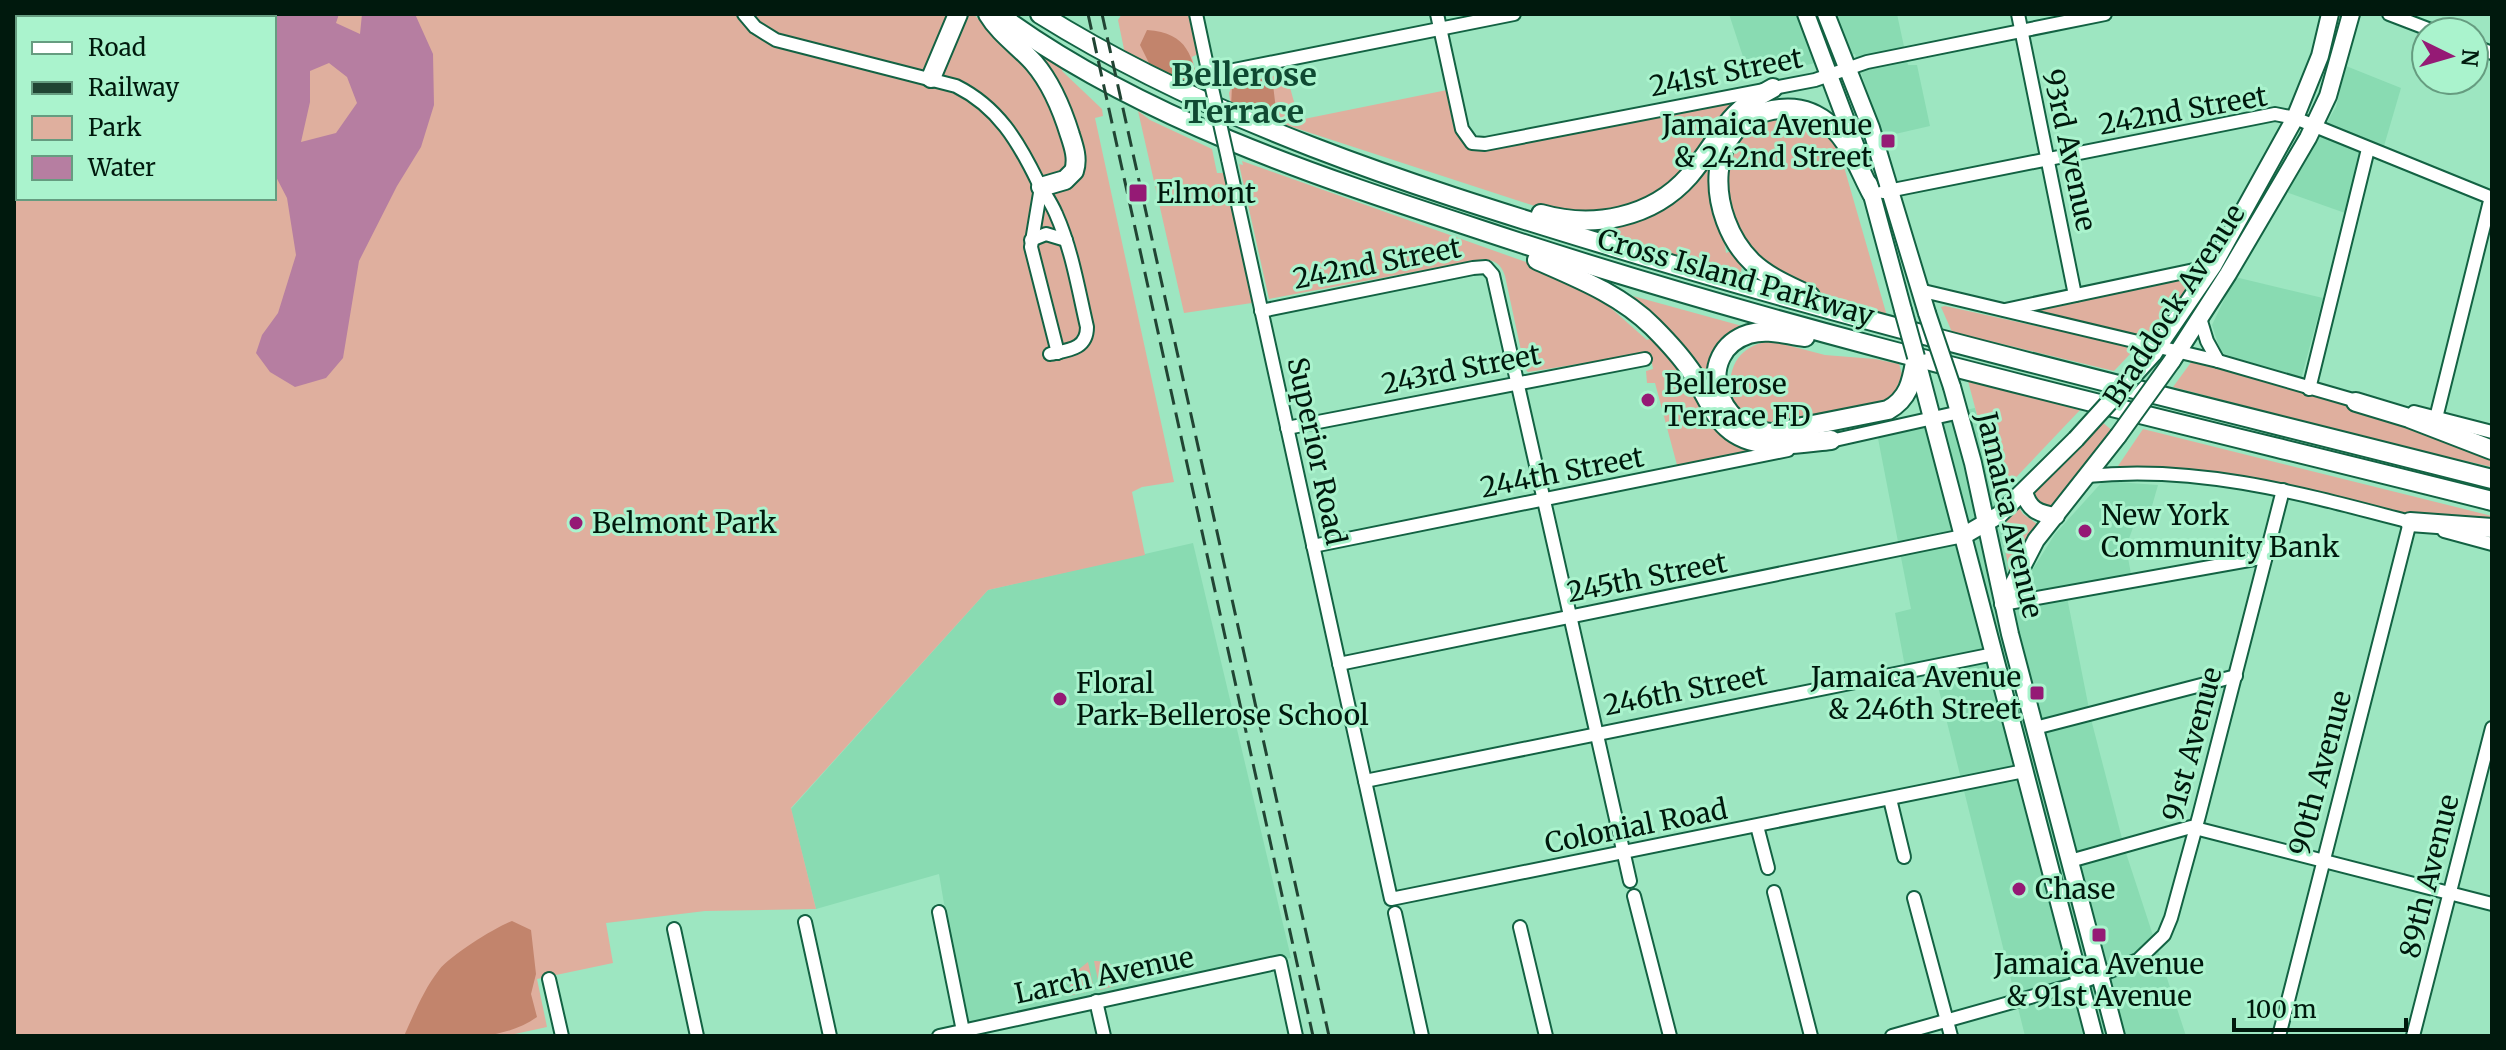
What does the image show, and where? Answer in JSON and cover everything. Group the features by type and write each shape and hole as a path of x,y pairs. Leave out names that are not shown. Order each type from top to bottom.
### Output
{"highway":[{"path":"931,78 958,14"},
{"path":"988,14 996,28 1034,62 1045,77 1061,107 1072,141 1076,160 1074,171 1065,180 1041,187"},
{"name":"Cross Island Parkway","path":"998,14 1078,64 1189,122 1305,170 1605,271 1867,343 2492,501"},
{"name":"Cross Island Parkway","path":"1040,14 1115,59 1224,112 1328,154 1439,192 1673,266 1845,314 2492,479"},
{"path":"1439,192 1516,205 1572,220 1598,221 1625,215 1660,200 1681,183 1729,119 1748,102 1773,88"},
{"path":"1845,314 1769,275 1745,255 1723,215 1718,192 1720,161 1727,143 1748,120 1775,109 1802,110 1818,116 1840,135 1881,192"},
{"path":"1465,225 1604,291 1642,316 1675,351 1713,413 1732,433 1770,444 1831,440"},
{"path":"1867,343 1770,332 1746,335 1734,343 1720,363 1717,386 1721,400 1729,414 1742,425 1772,433 1888,410 1905,396 1917,377 1916,357"},
{"path":"2356,402 2409,418 2492,450"},
{"path":"2410,522 2492,528"}],"main road":[{"name":"Jamaica Avenue","path":"1806,14 1919,290 1960,412 2014,650 2116,1036"},
{"name":"Jamaica Avenue","path":"1826,14 1849,68 1881,192 1903,310 1916,357"},
{"name":"Braddock Avenue","path":"1963,536 1987,523 2024,491 2076,439 2156,350 2213,266 2295,118 2320,56 2330,14"},
{"name":"Braddock Avenue","path":"2003,604 2036,540 2118,436 2175,356 2272,202 2328,96 2351,14"},
{"name":"Jamaica Avenue","path":"1917,377 1932,419 2094,1036"},
{"path":"2024,491 2032,509 2040,514 2056,516"},
{"path":"1978,591 1988,600 2003,604"},
{"name":"246th Street","path":"1994,654 2014,650"},
{"path":"2024,771 2038,777 2051,814 2061,825"}],"street":[{"path":"744,14 755,27 776,40 931,78 968,92 997,115 1015,137 1050,200 1066,240 1087,332 1080,346 1054,354 1032,255 1031,240 1041,187"},
{"name":"Superior Road","path":"1196,14 1391,899"},
{"path":"1437,14 1440,29"},
{"path":"1209,75 1514,14"},
{"name":"93rd Avenue","path":"2018,14 2075,295"},
{"name":"241st Street","path":"1440,29 1462,129 1472,143 1485,144 1815,80 1849,68 2105,14"},
{"path":"2389,14 2410,22"},
{"name":"242nd Street","path":"1881,192 2275,114 2295,118 2491,197"},
{"path":"2309,389 2368,149"},
{"path":"2436,418 2491,197"},
{"path":"1031,240 1046,234 1066,240"},
{"path":"2001,311 2213,266"},
{"name":"242nd Street","path":"1261,311 1486,267 1496,280 1518,382"},
{"path":"1919,290 2175,356 2218,361 2356,402 2492,432"},
{"path":"2200,318 2207,341 2218,361"},
{"name":"243rd Street","path":"1287,428 1645,359"},
{"path":"1518,382 1630,881"},
{"name":"244th Street","path":"1313,546 1960,412"},
{"path":"2087,476 2125,472 2174,473 2246,483 2492,544"},
{"name":"91st Avenue","path":"1892,1036 2100,976 2138,960 2164,935 2236,676 2283,490"},
{"name":"90th Avenue","path":"2279,1036 2410,522"},
{"name":"245th Street","path":"1339,664 1963,536"},
{"path":"2003,604 2266,557"},
{"name":"246th Street","path":"1365,781 1994,654"},
{"path":"2035,728 2236,676"},
{"name":"89th Avenue","path":"2413,1036 2492,728"},
{"name":"Colonial Road","path":"1391,899 2024,771"},
{"path":"1890,799 1904,857"},
{"path":"1757,826 1768,868"},
{"path":"2070,861 2186,827 2492,904"},
{"path":"1774,892 1811,1036"},
{"path":"1634,896 1670,1036"},
{"path":"1914,898 1951,1036"},
{"path":"939,912 963,1031"},
{"path":"1395,913 1422,1036"},
{"path":"805,922 830,1036"},
{"path":"1520,927 1546,1036"},
{"path":"674,929 697,1036"},
{"name":"Larch Avenue","path":"939,1036 1280,962 1296,1036"},
{"path":"549,979 562,1036"},
{"path":"1096,1001 1104,1036"}],"shaded area":[{"path":"1729,14 1897,14 1908,65 1917,65 1930,126 1882,137 1855,54 1750,78"},
{"path":"1147,30 1161,32 1180,41 1191,57 1200,92 1151,67 1140,45"},
{"path":"2346,66 2401,88 2384,146 2363,139 2345,213 2286,192 2336,107"},
{"path":"1272,76 1276,110 1266,115 1251,108 1231,107 1232,86"},
{"path":"2235,277 2323,298 2301,379 2221,353 2212,325"},
{"path":"1975,408 2021,588 2055,534 2103,481 2158,485 2148,520 2136,519 2126,547 2131,574 2065,587 2091,719 2125,850 2186,1036 2025,1036 1932,662 1905,667 1895,613 1911,609 1876,428"},
{"name":"Floral Park-Bellerose School","path":"1193,543 1291,958 965,1028 939,874 816,909 791,809 988,590"},
{"path":"512,921 531,930 536,974 531,994 537,1017 522,1026 490,1035 404,1036 424,993 439,970 473,942"}],"green space":[{"name":"Belmont Park","path":"14,14 973,14 996,35 1030,47 1063,67 1062,71 1102,109 1103,116 1095,118 1174,482 1142,487 1132,492 1145,555 988,590 791,808 816,909 705,911 606,923 613,963 537,979 547,1027 506,1036 14,1036"},
{"path":"1122,14 1188,14 1198,54 1192,57 1200,92 1125,54 1118,20"},
{"path":"1286,73 1299,120 1447,90 1458,136 1470,148 1479,151 1734,103 1689,163 1656,196 1609,215 1565,216 1231,107 1229,93 1232,86"},
{"path":"1138,111 1150,120 1212,149 1217,173 1224,173 1252,303 1184,313"},
{"path":"1789,115 1821,125 1819,129 1832,140 1842,160 1887,316 1803,288 1761,266 1736,235 1723,194 1728,154 1754,123"},
{"path":"1723,138 1723,232 1726,253 1733,250 1743,260 1741,272 1715,269 1567,225 1623,223"},
{"path":"1242,161 1554,272 1555,278 1604,302 1647,340 1653,338 1757,450 1677,465 1655,383 1647,383 1646,371 1653,369 1650,353 1528,372 1505,276 1497,263 1491,260 1269,299 1239,164 1243,165"},
{"path":"2179,276 2189,286 2158,330 2154,328 2149,332 2140,332 2141,337 2024,310"},
{"path":"1633,296 1753,329 1711,365 1708,379 1703,381 1679,346"},
{"path":"1941,307 2133,347 2132,352 2114,371 1952,332"},
{"path":"1771,341 1825,355 1899,364 1902,374 1895,393 1899,395 1882,406 1770,427 1738,415 1723,393 1730,391 1735,363 1753,346"},
{"path":"2192,361 2402,421 2492,456 2492,467 2398,446 2173,387"},
{"path":"1968,381 2080,410 1998,494"},
{"path":"2102,422 2114,432 2056,506 2046,511 2033,500 2035,488"},
{"path":"2143,429 2492,516 2492,523 2395,513 2245,476 2178,468 2118,466"},
{"path":"2018,506 2037,524 2037,528 2022,548 2012,572 2009,571 2003,536 2006,521"},
{"path":"1094,961 1114,966 1125,983 1100,990"},
{"path":"1088,962 1094,990 1068,996 1073,974"}],"water":[{"path":"339,14 336,23 360,34 362,14 415,14 433,54 434,105 421,147 397,186 359,261 343,358 326,378 295,387 270,372 256,353 262,335 278,313 296,255 287,198 276,177 276,16 260,16","holes":["329,63 347,77 357,103 336,133 301,142 310,102 310,71"]}],"railway":[{"path":"1088,14 1313,1036"},
{"path":"1102,14 1329,1036"}],"place":[{"name":"Jamaica Avenue & 242nd Street","path":"1888,141"},
{"name":"Elmont","path":"1138,193"},
{"name":"Bellerose Terrace FD","path":"1648,400"},
{"name":"Belmont Park","path":"576,523"},
{"name":"New York Community Bank","path":"2085,531"},
{"name":"Jamaica Avenue & 246th Street","path":"2037,693"},
{"name":"Floral Park-Bellerose School","path":"1060,699"},
{"name":"Chase","path":"2019,889"},
{"name":"Jamaica Avenue & 91st Avenue","path":"2099,935"}],"district":[{"name":"Bellerose Terrace","path":"1244,94"}]}
